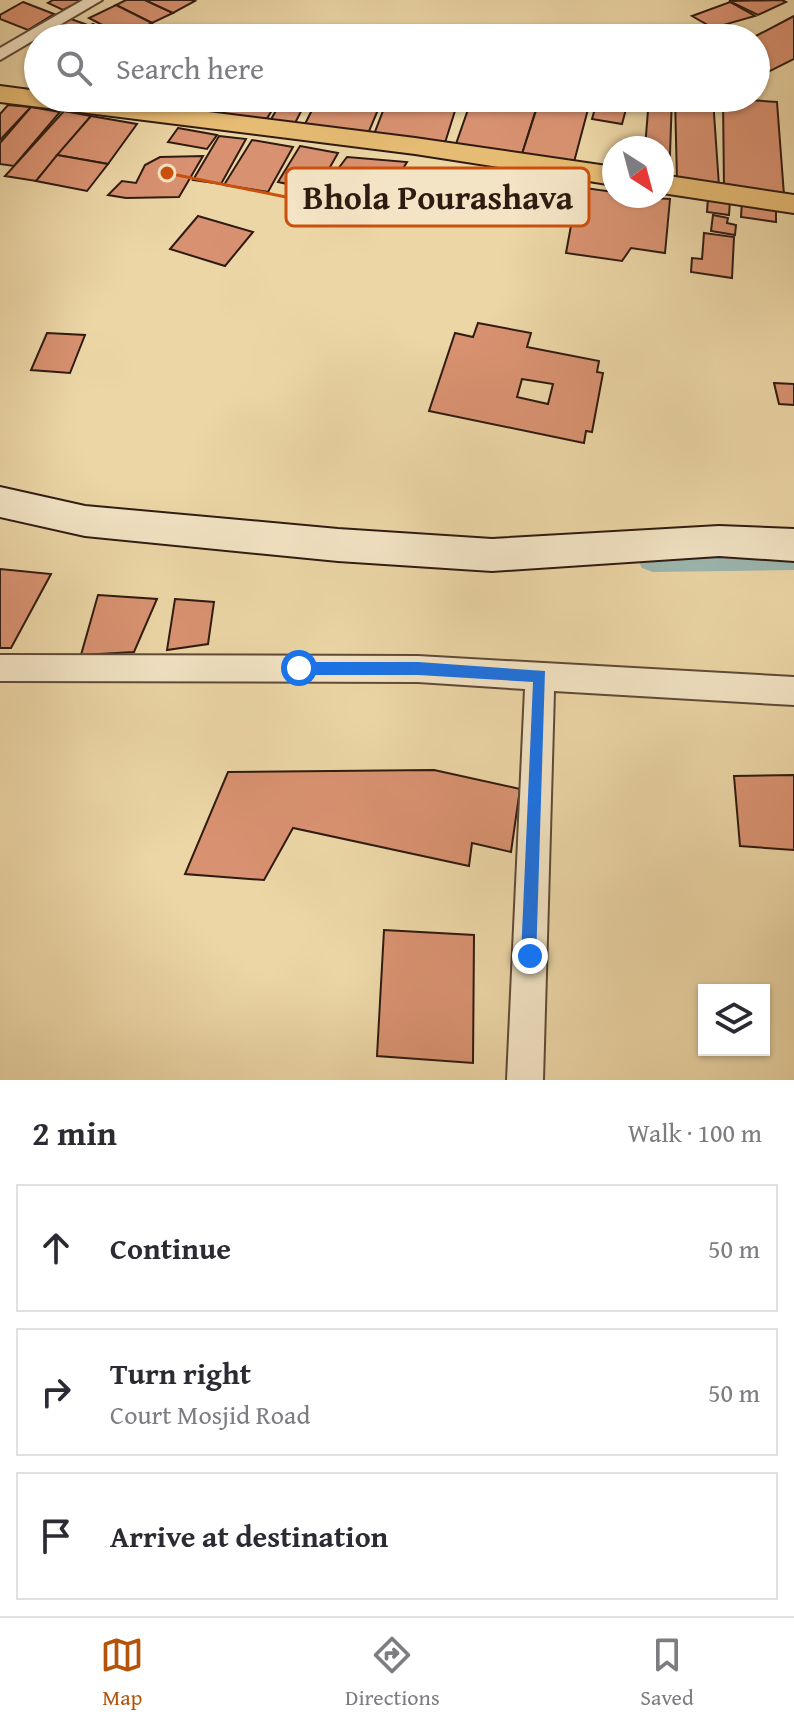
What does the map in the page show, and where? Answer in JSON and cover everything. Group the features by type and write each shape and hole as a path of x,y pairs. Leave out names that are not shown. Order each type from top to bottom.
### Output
{"main road":[{"path":"0,94 24,97"},
{"path":"144,112 415,146 602,174"},
{"path":"674,186 794,204"}],"street":[{"path":"53,24 94,0"},
{"path":"0,55 24,41"},
{"path":"0,502 85,521 338,545 492,555 719,541 794,545"},
{"path":"0,668 418,669 794,691"},
{"path":"525,1080 540,676"}],"building":[{"path":"53,0 81,1 63,10 48,3"},
{"path":"126,0 145,0 173,13 152,23 116,5"},
{"path":"145,0 192,0 195,1 173,13"},
{"path":"729,1 786,2 758,15"},
{"path":"23,2 54,14 38,24 24,24 24,28 0,19 0,15"},
{"path":"730,2 755,16 727,24 706,24 692,16"},
{"path":"116,5 152,23 100,24 89,18"},
{"path":"794,16 794,59 770,71 770,29"},
{"path":"68,18 85,24 59,24"},
{"path":"770,101 777,102 784,195 724,188 723,112 770,112"},
{"path":"8,105 24,106 26,112 0,140 0,114"},
{"path":"27,112 60,112 14,166 0,164 0,143"},
{"path":"63,112 91,116 36,181 5,176"},
{"path":"185,112 271,112 263,125"},
{"path":"275,112 301,112 293,127 269,123"},
{"path":"311,112 377,112 367,136 303,128"},
{"path":"383,112 455,112 444,146 373,137"},
{"path":"467,112 535,112 522,154 456,144"},
{"path":"536,112 587,112 574,162 522,154"},
{"path":"594,112 625,112 622,124 592,119"},
{"path":"648,112 671,112 671,136 646,136"},
{"path":"675,112 714,112 719,186 677,181"},
{"path":"91,116 137,124 108,164 57,155"},
{"path":"178,128 217,135 207,149 168,142"},
{"path":"219,136 246,139 221,184 193,180"},
{"path":"252,140 293,147 268,192 224,185"},
{"path":"300,146 338,153 317,190 278,182"},
{"path":"57,155 108,164 87,191 36,181"},
{"path":"203,156 179,197 126,198 108,195 122,181 136,183 145,165 160,157"},
{"path":"347,157 407,162 369,223 310,206"},
{"path":"578,187 602,190 602,208 669,208 665,253 631,248 622,261 566,253"},
{"path":"708,197 730,201 729,215 707,212"},
{"path":"742,201 776,206 776,222 741,217"},
{"path":"713,215 728,218 727,223 736,225 735,235 711,231"},
{"path":"198,216 253,232 225,266 170,249"},
{"path":"704,233 734,237 732,278 691,272 692,258 702,259"},
{"path":"478,323 531,333 527,347 599,361 597,372 603,373 592,432 586,431 584,443 429,411 455,333 473,337","holes":["522,379 553,384 548,404 517,397"]},
{"path":"47,333 85,335 70,373 31,370"},
{"path":"774,383 794,384 794,405 779,404"},
{"path":"0,569 51,574 11,648 0,648"},
{"path":"98,595 157,599 134,652 81,655"},
{"path":"175,599 214,602 208,644 167,650"},
{"path":"434,770 520,789 511,852 472,843 469,866 293,828 264,880 185,874 228,772"},
{"path":"794,775 794,850 740,846 734,776"},
{"path":"384,930 474,935 473,1063 377,1056"}],"waterway":[{"path":"653,558 794,556"}],"place":[{"name":"Bhola Pourashava","path":"167,173"}],"route":[{"path":"299,668 418,669 540,676 530,956"}]}
